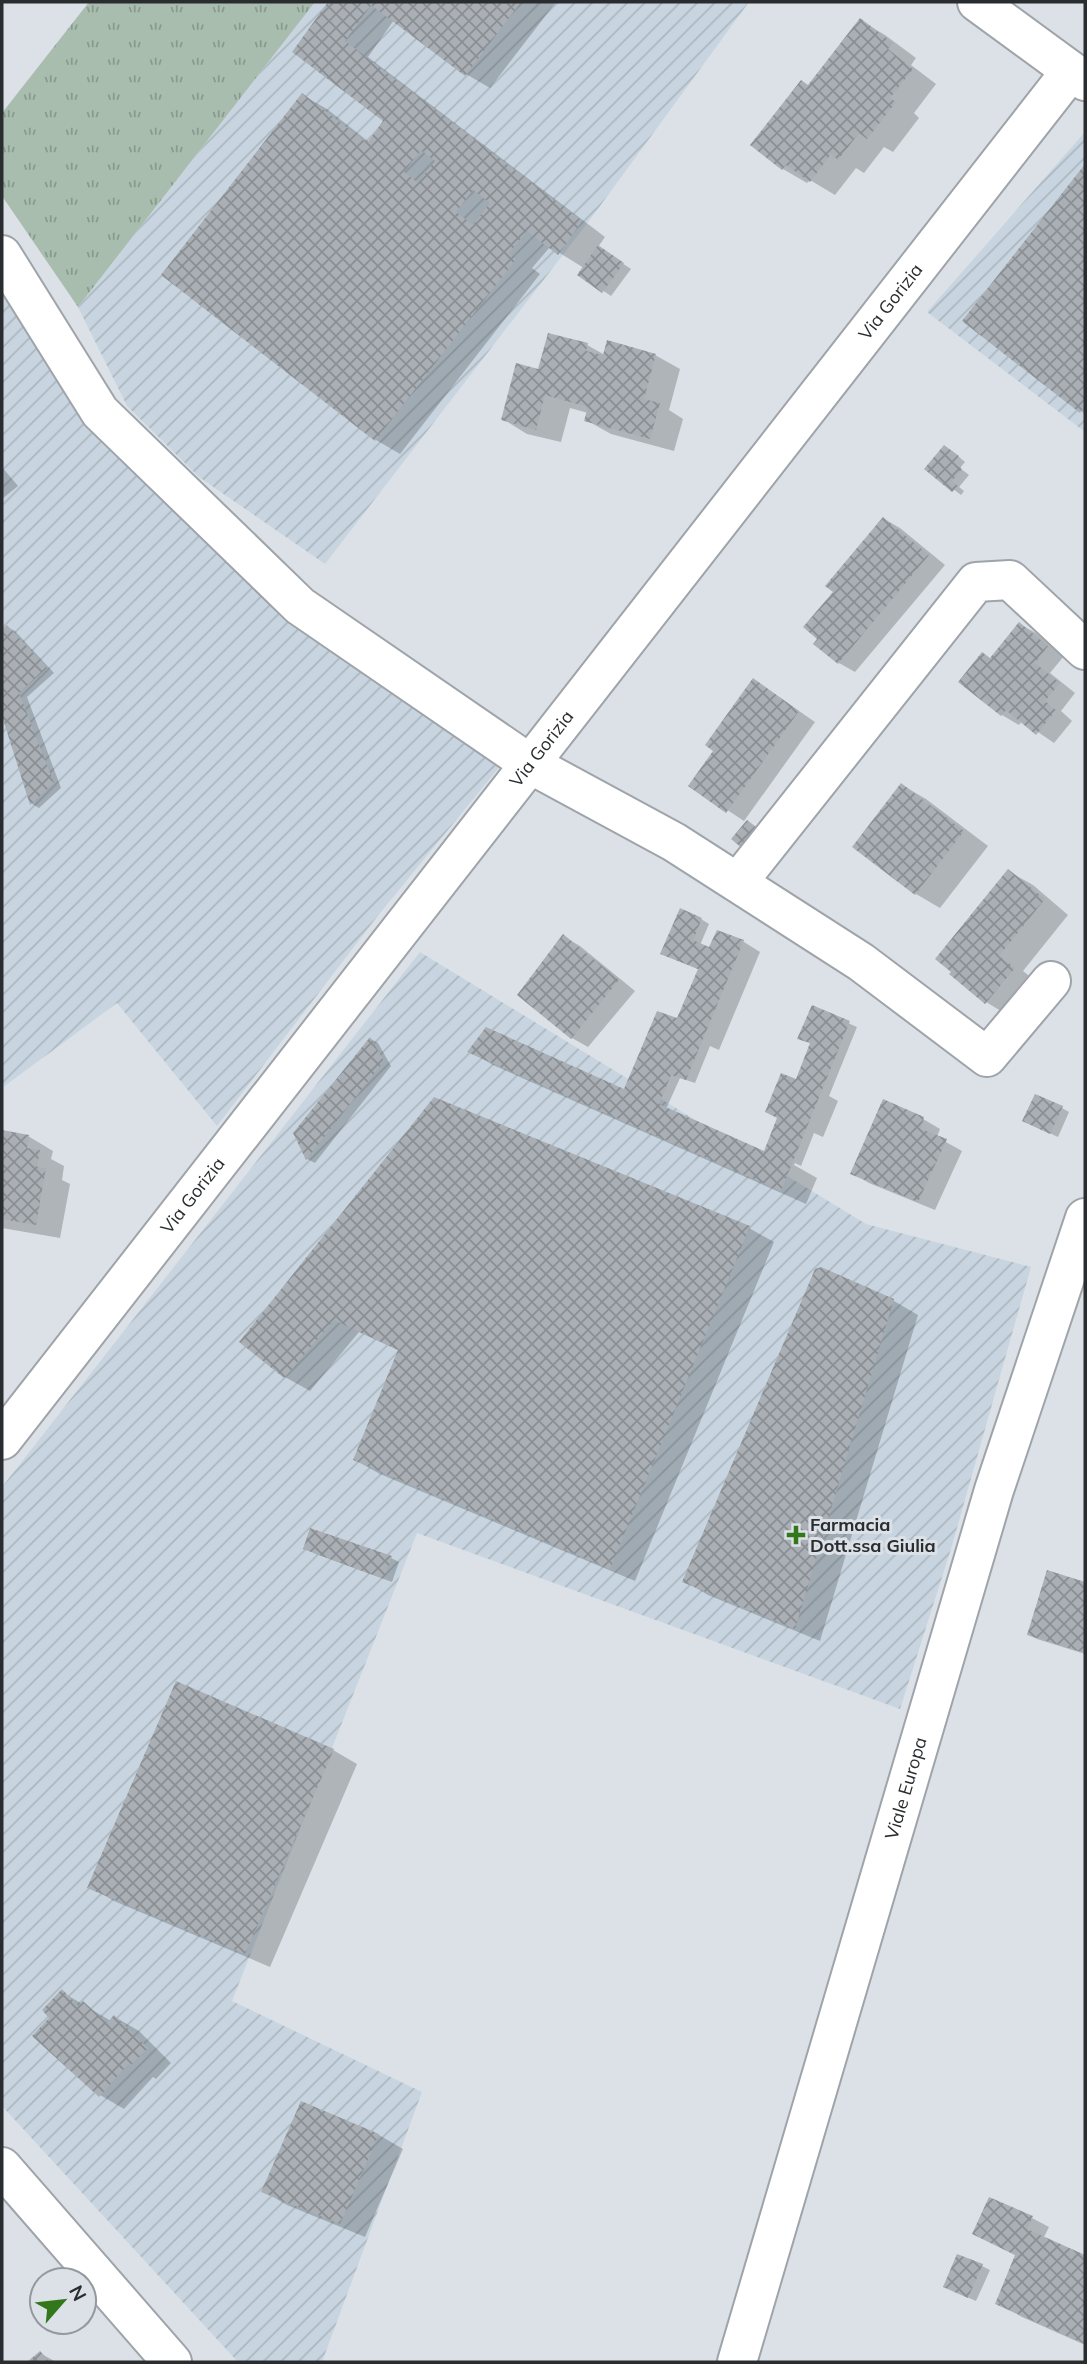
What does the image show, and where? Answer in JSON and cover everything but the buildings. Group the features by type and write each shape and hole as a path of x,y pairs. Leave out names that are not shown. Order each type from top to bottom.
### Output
{"street":[{"path":"977,2 1078,76"},
{"name":"Via Gorizia","path":"2,1440 530,764 1078,76"},
{"path":"2,255 100,412 300,606 530,764 674,842 861,962 987,1057 1051,981"},
{"path":"738,882 976,582 1010,580 1085,650"},
{"name":"Viale Europa","path":"737,2362 994,1490 1085,1218"},
{"path":"2,2166 172,2362"}],"shaded area":[{"path":"315,2 749,2 592,217 325,564 199,477 127,406 78,307"},
{"path":"1085,132 1085,432 927,312"},
{"path":"2,265 158,482 506,759 376,918 217,1126 117,1003 2,1088"},
{"path":"420,952 866,1224 1031,1267 951,1549 900,1709 417,1533 232,2001 422,2092 322,2362 238,2362 2,2106 2,1487"}],"green space":[{"path":"89,2 315,2 78,307 2,196 2,113"}],"place":[{"name":"Farmacia Dott.ssa Giulia","path":"796,1535"}]}
